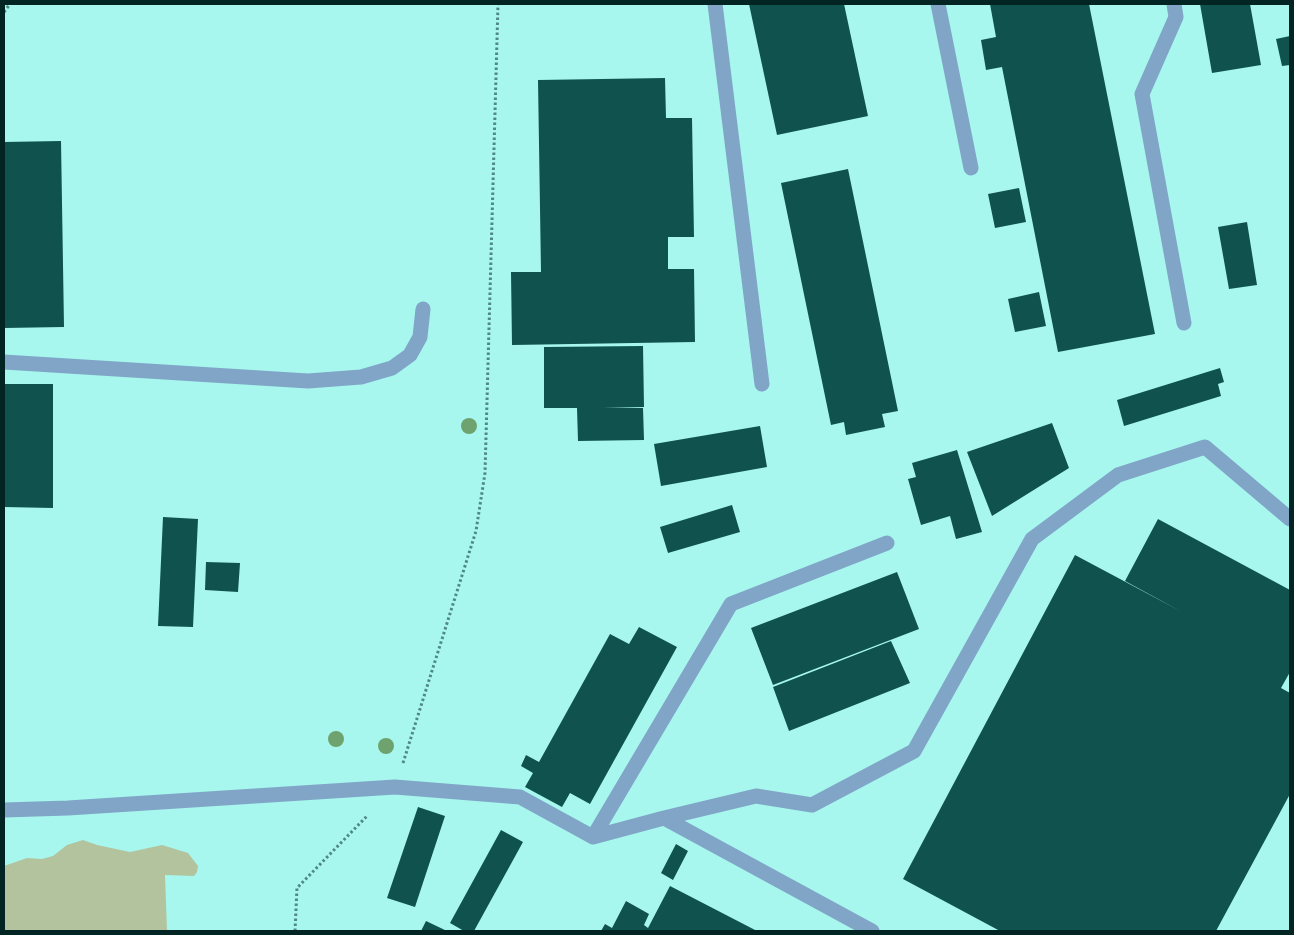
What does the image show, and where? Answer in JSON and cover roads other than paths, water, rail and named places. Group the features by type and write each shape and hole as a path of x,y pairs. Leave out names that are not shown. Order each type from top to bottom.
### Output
{"lane":[{"path":"715,4 762,384"},
{"path":"938,4 971,168"},
{"path":"1174,4 1176,17 1142,94 1184,323"},
{"path":"4,362 308,381 361,377 392,368 410,354 420,337 423,309"},
{"path":"4,810 68,808 395,787 520,797 593,837 756,796 812,805 914,751 1032,539 1118,475 1205,447 1290,519"},
{"path":"593,837 731,604 887,543"},
{"path":"664,818 872,931"}]}
